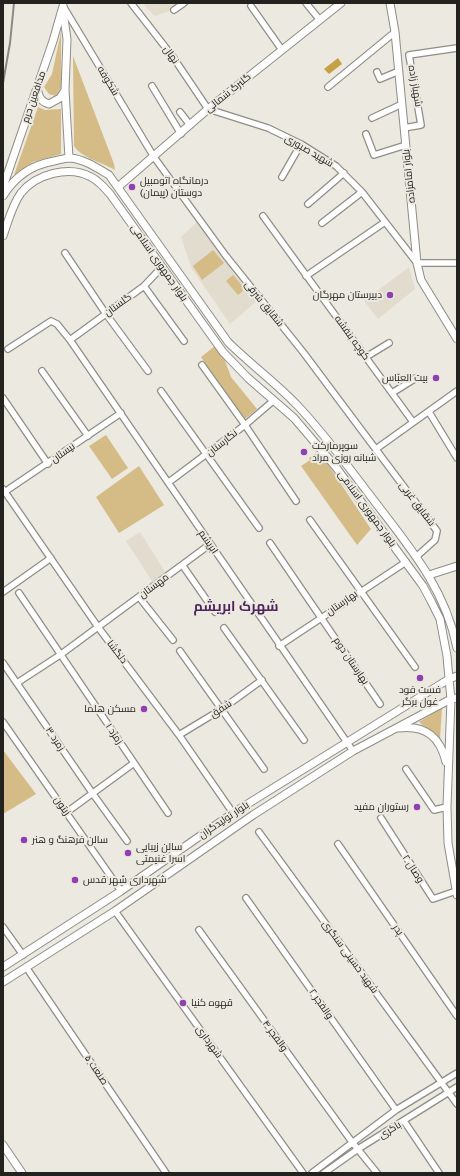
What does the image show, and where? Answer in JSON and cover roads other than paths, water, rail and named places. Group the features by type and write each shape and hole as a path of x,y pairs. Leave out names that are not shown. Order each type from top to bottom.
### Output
{"main road":[{"name":"گلبرگ شمالی","path":"110,194 208,109 341,3"},
{"name":"بلوار امامزاده","path":"390,3 395,32 417,263 421,280 456,335"},
{"name":"مدافعین حرم","path":"3,188 37,88 63,4"},
{"path":"3,196 11,184 23,173 38,165 69,158 65,90 67,40 63,4"},
{"path":"37,88 39,98 43,102 49,104 60,98 65,90"},
{"name":"بلوار جمهوری اسلامی","path":"69,158 95,166 109,175 228,342 249,364 298,405 343,460 429,575 442,599 453,627 457,648"},
{"name":"بلوار جمهوری اسلامی","path":"3,236 18,198 27,187 44,176 67,172 84,174 100,183 110,194 223,352 273,401 294,418 335,466 423,586 440,619 447,656 449,678 454,699 448,773 447,807 448,843 456,893"},
{"path":"335,466 343,460"},
{"path":"429,575 457,566"},
{"name":"بلوار تولیدگران","path":"3,967 121,891 233,813 449,678 457,676"},
{"name":"بلوار تولیدگران","path":"3,982 114,911 253,815 353,752 393,729 454,699"},
{"path":"393,729 407,727 430,734 442,747 448,773"},
{"path":"3,1145 22,1173"}],"street":[{"name":"نهال","path":"131,3 173,58 208,109"},
{"path":"174,10 184,3"},
{"path":"306,3 319,19"},
{"name":"شکوفه","path":"63,4 154,157"},
{"path":"251,6 282,50"},
{"path":"328,87 395,32"},
{"name":"شهباز زاده","path":"404,128 421,124 409,55 457,48"},
{"path":"377,72 380,79 399,71"},
{"path":"152,86 181,134"},
{"path":"372,118 402,104"},
{"name":"شهید صبوری","path":"208,109 268,128 301,144 336,166 362,192 417,263"},
{"path":"180,112 190,125"},
{"path":"366,134 374,155 406,145"},
{"path":"282,177 301,144"},
{"name":"شقایق شرقی","path":"154,157 226,256 303,352 376,449"},
{"path":"308,204 344,173"},
{"path":"322,223 362,192"},
{"name":"کوچه بنفشه","path":"263,216 413,422"},
{"path":"306,276 385,222"},
{"path":"66,253 106,314 148,371"},
{"path":"417,263 457,263"},
{"name":"گلستان","path":"70,340 144,286 162,267"},
{"path":"144,286 184,341"},
{"name":"ابریشم","path":"8,349 51,321 57,324 70,340 169,482 209,546 353,752"},
{"path":"366,357 388,342"},
{"path":"202,365 245,425 296,501"},
{"path":"42,371 88,436"},
{"path":"392,393 416,378"},
{"path":"161,391 260,528"},
{"path":"376,449 457,391"},
{"path":"3,398 48,464"},
{"name":"نگارستان","path":"169,482 245,425 273,401"},
{"path":"429,412 457,458"},
{"name":"نیستان","path":"3,491 48,464 121,413"},
{"name":"شقایق غربی","path":"376,449 437,531 435,540 416,557"},
{"name":"دلگشا","path":"3,491 98,627 178,735 233,813"},
{"path":"310,520 415,667"},
{"name":"بهارستان دوم","path":"270,543 380,704"},
{"name":"مهستان","path":"17,683 60,655 209,546"},
{"path":"3,592 51,558"},
{"name":"بهارستان","path":"279,646 406,562"},
{"path":"183,566 215,612"},
{"name":"زمرّد ۱","path":"19,593 168,813"},
{"path":"139,597 173,640"},
{"path":"224,628 304,740"},
{"path":"180,651 264,769"},
{"name":"زمرد ۳","path":"3,663 127,841"},
{"name":"شفق","path":"178,735 222,709 262,680"},
{"name":"زیتون","path":"3,722 121,891"},
{"path":"67,812 134,763"},
{"path":"406,769 434,810 447,807"},
{"name":"وصال ۲","path":"380,818 433,899 456,893"},
{"name":"شهید حسینی سنگری","path":"259,832 457,1104"},
{"name":"پدر","path":"338,844 457,1016"},
{"name":"والفجر ۲","path":"246,898 396,1110"},
{"name":"شهرداری","path":"114,911 303,1173"},
{"path":"3,927 23,955"},
{"name":"والفجر ۴","path":"198,930 352,1142 377,1173"},
{"name":"صنعت ۵","path":"26,967 166,1173"},
{"path":"312,1173 396,1110 457,1073"},
{"name":"باکری","path":"324,1173 358,1149 457,1087"},
{"path":"404,1121 440,1173"}],"railway":[{"path":"3,83 10,43 14,3"}],"place":[{"name":"درمانگاه اتومبیل دوستان (پیمان)","path":"132,187"},
{"name":"دبیرستان مهرگان","path":"390,295"},
{"name":"بیت العبّاس","path":"436,378"},
{"name":"سوپرمارکت شبانه روزی مراد","path":"304,452"},
{"name":"فست فود غول برگر","path":"420,678"},
{"name":"مسکن هلما","path":"144,709"},
{"name":"رستوران مفید","path":"417,807"},
{"name":"سالن فرهنگ و هنر","path":"24,840"},
{"name":"سالن زیبایی اسرا غنیمتی","path":"128,853"},
{"name":"شهرداری شهر قدس","path":"75,880"},
{"name":"قهوه کنیا","path":"183,1003"}],"district":[{"name":"شهرک ابریشم","path":"236,607"}]}
